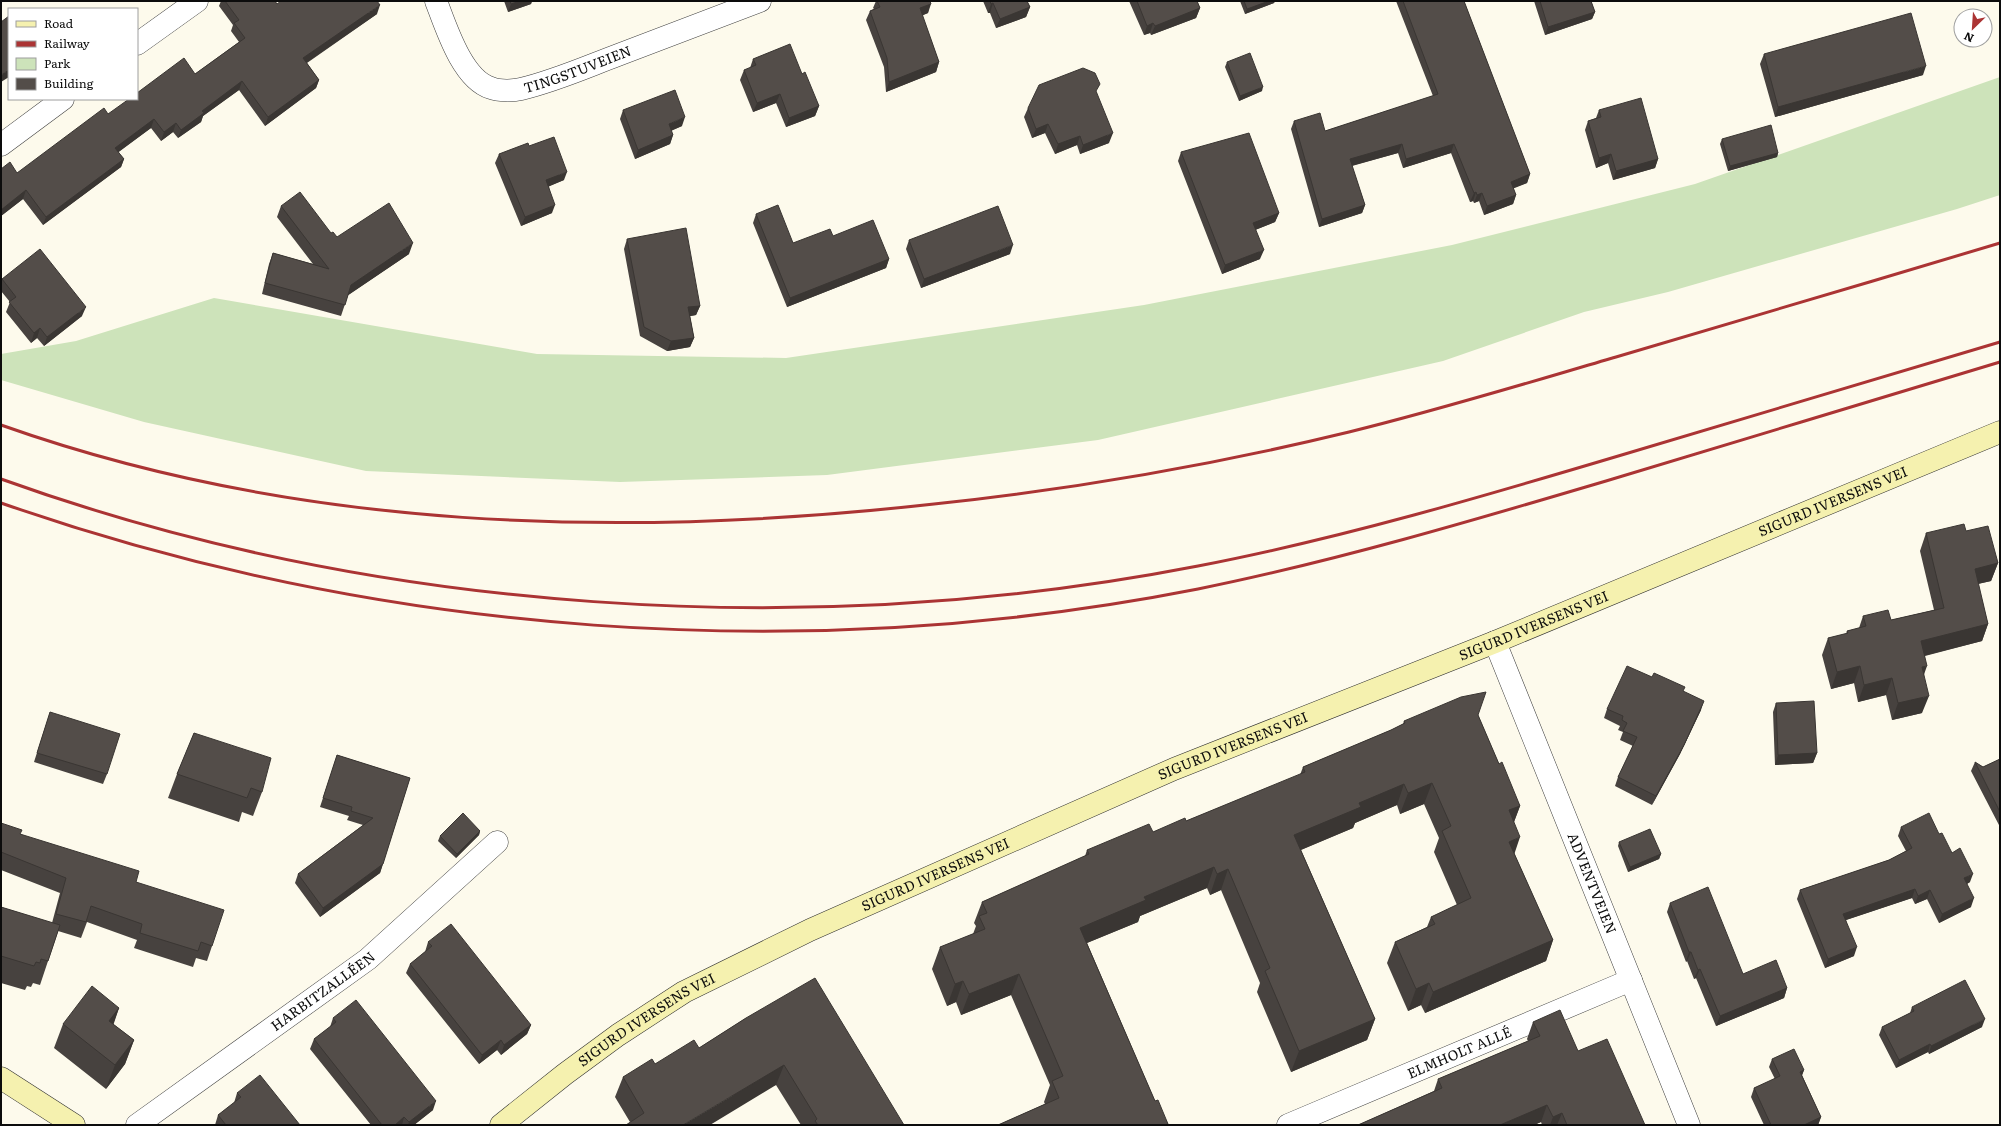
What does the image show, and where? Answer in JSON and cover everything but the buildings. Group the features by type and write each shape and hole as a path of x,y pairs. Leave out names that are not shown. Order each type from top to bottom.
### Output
{"street":[{"path":"138,43 198,1"},
{"name":"TINGSTUVEIEN","path":"436,1 445,26 467,69 477,79 491,88 506,90 520,89 557,78 760,1"},
{"path":"1,145 62,100"},
{"name":"SIGURD IVERSENS VEI","path":"501,1125 583,1061 684,992 810,930 1174,769 1494,642 2000,432"},
{"name":"ADVENTVEIEN","path":"1494,642 1689,1125"},
{"name":"HARBITZALLÉEN","path":"137,1125 368,959 496,842"},
{"name":"ELMHOLT ALLÉ","path":"1288,1125 1631,980"},
{"path":"1,1078 74,1125"}],"green space":[{"path":"2000,77 2000,195 1957,209 1668,292 1584,312 1443,361 1098,440 827,475 620,482 366,471 144,422 1,380 1,354 76,341 214,298 537,354 786,358 1144,305 1452,245 1695,184"}],"railway":[{"path":"1,425 114,460 229,487 345,506 463,517 581,522 699,521 817,515 934,504 1039,491 1143,475 1298,444 1383,424 1483,396 2000,243"},
{"path":"1,479 144,525 291,560 441,586 594,602 746,607 899,603 1050,590 1198,566 1306,543 1519,485 2000,342"},
{"path":"1,503 146,548 293,584 443,609 594,625 746,631 897,627 1048,613 1198,589 1301,566 1403,540 1505,511 2000,362"}]}
